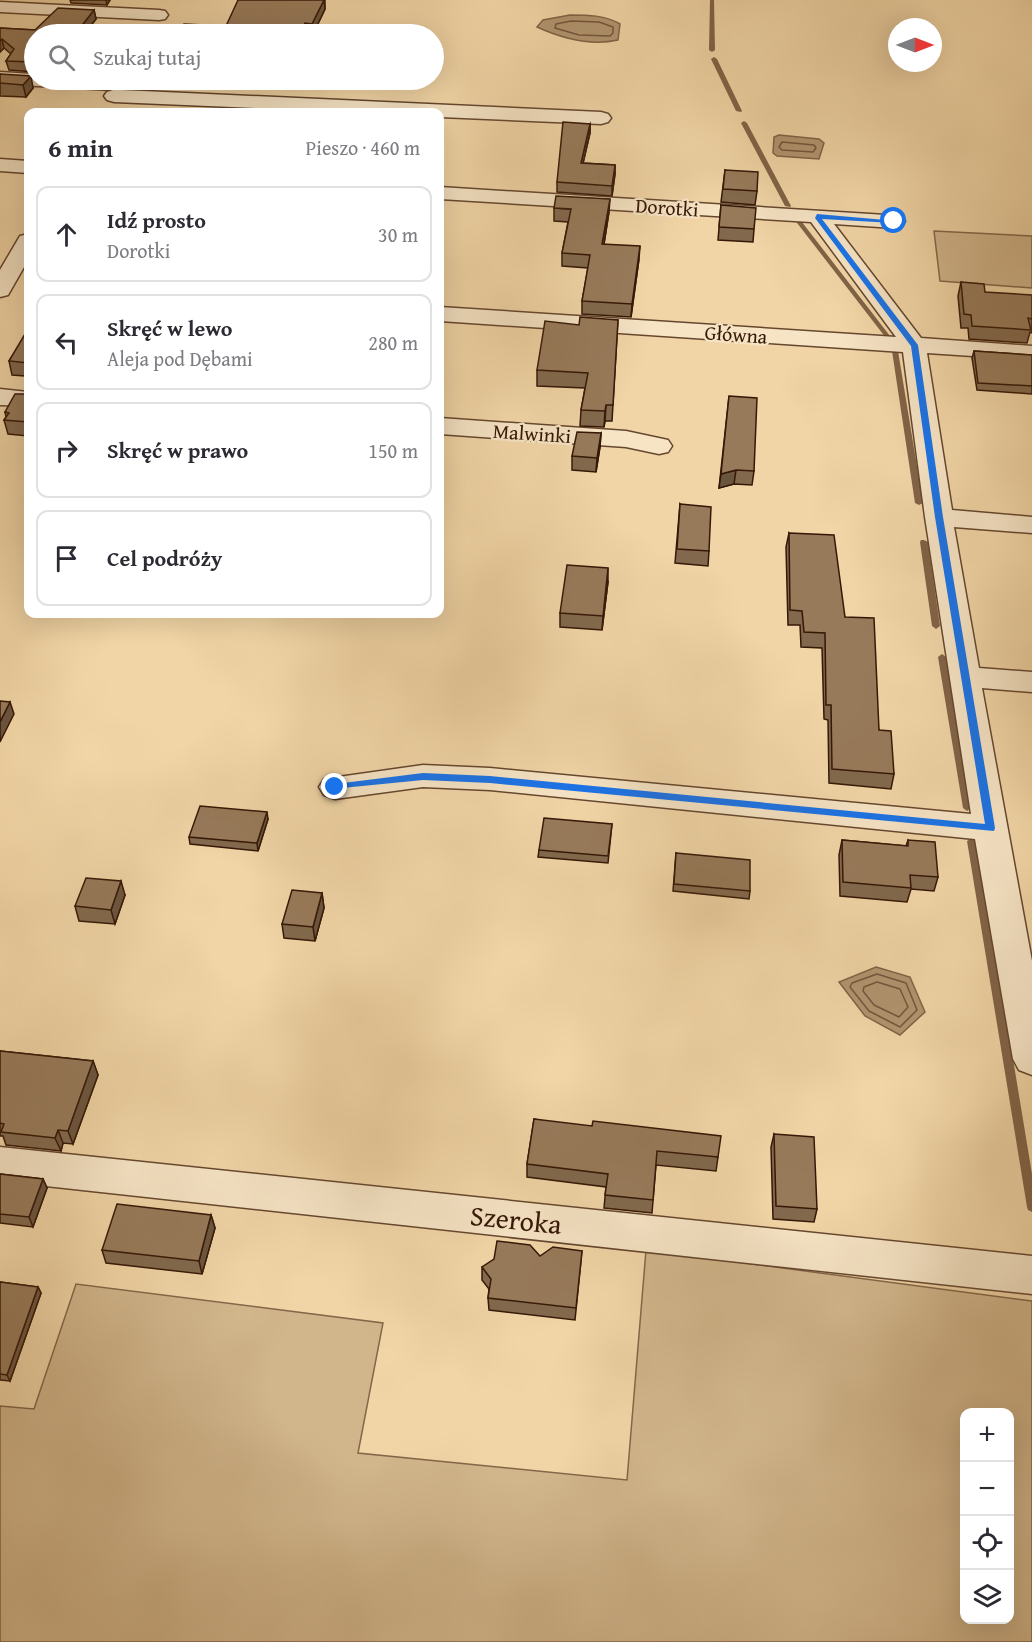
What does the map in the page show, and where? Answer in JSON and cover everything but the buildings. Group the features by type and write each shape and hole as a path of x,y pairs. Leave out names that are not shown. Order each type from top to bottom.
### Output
{"street":[{"path":"0,7 163,8 154,24"},
{"path":"0,78 24,81"},
{"path":"92,90 407,108"},
{"path":"444,110 601,118"},
{"path":"0,165 24,167"},
{"name":"Dorotki","path":"444,192 894,221"},
{"path":"817,216 914,345 939,517 990,828 1032,1059"},
{"path":"1,288 24,249"},
{"path":"1,288 24,288"},
{"name":"Główna","path":"444,314 1032,353"},
{"path":"0,397 24,399"},
{"name":"Malwinki","path":"444,426 626,439 659,446"},
{"path":"939,517 1032,525"},
{"path":"966,677 1032,682"},
{"path":"335,787 423,777 490,779 990,828"},
{"name":"Szeroka","path":"0,1164 1032,1275"}],"shaded area":[{"path":"934,231 1032,236 1032,288 940,281"},
{"path":"646,1250 1032,1301 1032,1642 0,1642 0,1406 34,1409 76,1284 383,1323 358,1453 627,1480"}],"water":[{"path":"570,15 602,17 620,24 618,40 597,42 576,40 537,27 543,20"},
{"path":"779,135 819,139 824,143 819,159 777,156 773,153 774,137"},
{"path":"876,967 910,977 925,1012 900,1035 865,1016 839,982"}],"waterway":[{"path":"712,0 712,50"},
{"path":"714,59 739,111"},
{"path":"744,123 788,206"},
{"path":"796,218 888,337"},
{"path":"895,351 919,503"},
{"path":"924,542 936,626"},
{"path":"942,657 967,808"},
{"path":"972,841 1032,1207"}],"route":[{"path":"335,787 423,777 490,779 990,828 939,517 914,345 817,216 894,221"}]}
